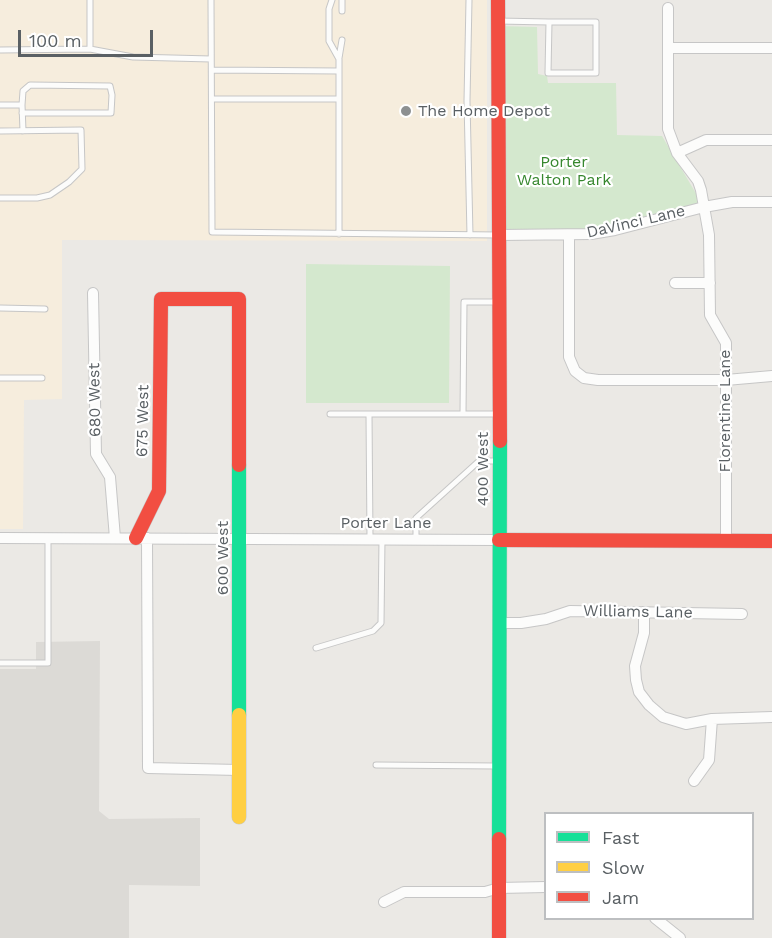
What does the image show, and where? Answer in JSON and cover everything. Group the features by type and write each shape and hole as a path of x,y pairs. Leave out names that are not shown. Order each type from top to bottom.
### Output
{"street":[{"name":"400 West","path":"498,0 499,938"},
{"name":"Florentine Lane","path":"668,8 668,129 677,153 698,181 709,235 710,315 726,343 726,541"},
{"path":"669,48 772,48"},
{"path":"677,153 706,140 772,140"},
{"name":"DaVinci Lane","path":"500,235 569,235 615,230 732,202 772,202"},
{"path":"569,235 569,357 575,371 584,378 598,380 726,380 772,375"},
{"path":"675,283 710,283"},
{"name":"680 West","path":"93,293 96,454 110,477 115,538"},
{"name":"675 West","path":"239,299 161,298 159,491 142,538 148,768 239,770"},
{"name":"600 West","path":"239,299 239,817"},
{"name":"Porter Lane","path":"0,538 772,542"},
{"name":"Williams Lane","path":"499,623 521,623 546,619 570,611 742,614"},
{"path":"644,612 644,633 635,666 639,692 648,705 663,717 686,723 712,719 772,717"},
{"path":"694,781 709,760 712,719"},
{"path":"384,902 404,892 485,892 499,888 544,887"},
{"path":"659,920 680,938"}],"lane":[{"path":"90,0 90,50"},
{"path":"211,0 212,232 500,235"},
{"path":"332,0 329,9 329,41 339,59"},
{"path":"342,0 342,11"},
{"path":"469,0 467,101 470,235"},
{"path":"498,21 596,22 596,73 548,73 549,22"},
{"path":"339,234 339,59 342,40"},
{"path":"0,50 90,50 133,57 211,59"},
{"path":"212,70 339,71"},
{"path":"22,114 111,113 110,86 30,85 23,91 22,105 22,114 23,131"},
{"path":"212,99 339,99"},
{"path":"0,105 22,105"},
{"path":"0,131 81,130 82,169 69,182 50,195 37,198 0,198"},
{"path":"463,414 464,302 500,302"},
{"path":"0,308 45,309"},
{"path":"0,378 42,378"},
{"path":"330,414 500,414"},
{"path":"369,414 370,539"},
{"path":"416,540 416,518 479,461 499,461"},
{"path":"0,663 48,663 48,538"},
{"path":"316,648 373,631 381,623 382,539"},
{"path":"376,765 499,766"}],"shaded area":[{"path":"0,0 487,0 487,241 62,240 62,399 24,400 23,529 0,529"},
{"path":"100,641 99,811 109,819 200,818 200,886 129,885 129,938 0,938 0,669 36,669 36,642"}],"green space":[{"name":"Porter Walton Park","path":"498,26 537,27 538,74 547,76 548,83 616,83 617,135 662,136 704,207 615,230 500,235"},
{"path":"306,264 450,266 449,403 306,403"}],"traffic: fast":[{"path":"499,839 500,441"},
{"path":"239,465 239,715"}],"traffic: slow":[{"path":"239,715 239,817"}],"traffic: jam":[{"path":"498,0 500,441"},
{"path":"136,538 159,491 161,299 239,299 239,465"},
{"path":"499,540 772,541"},
{"path":"499,839 499,938"}],"place":[{"name":"The Home Depot","path":"406,111"}]}
